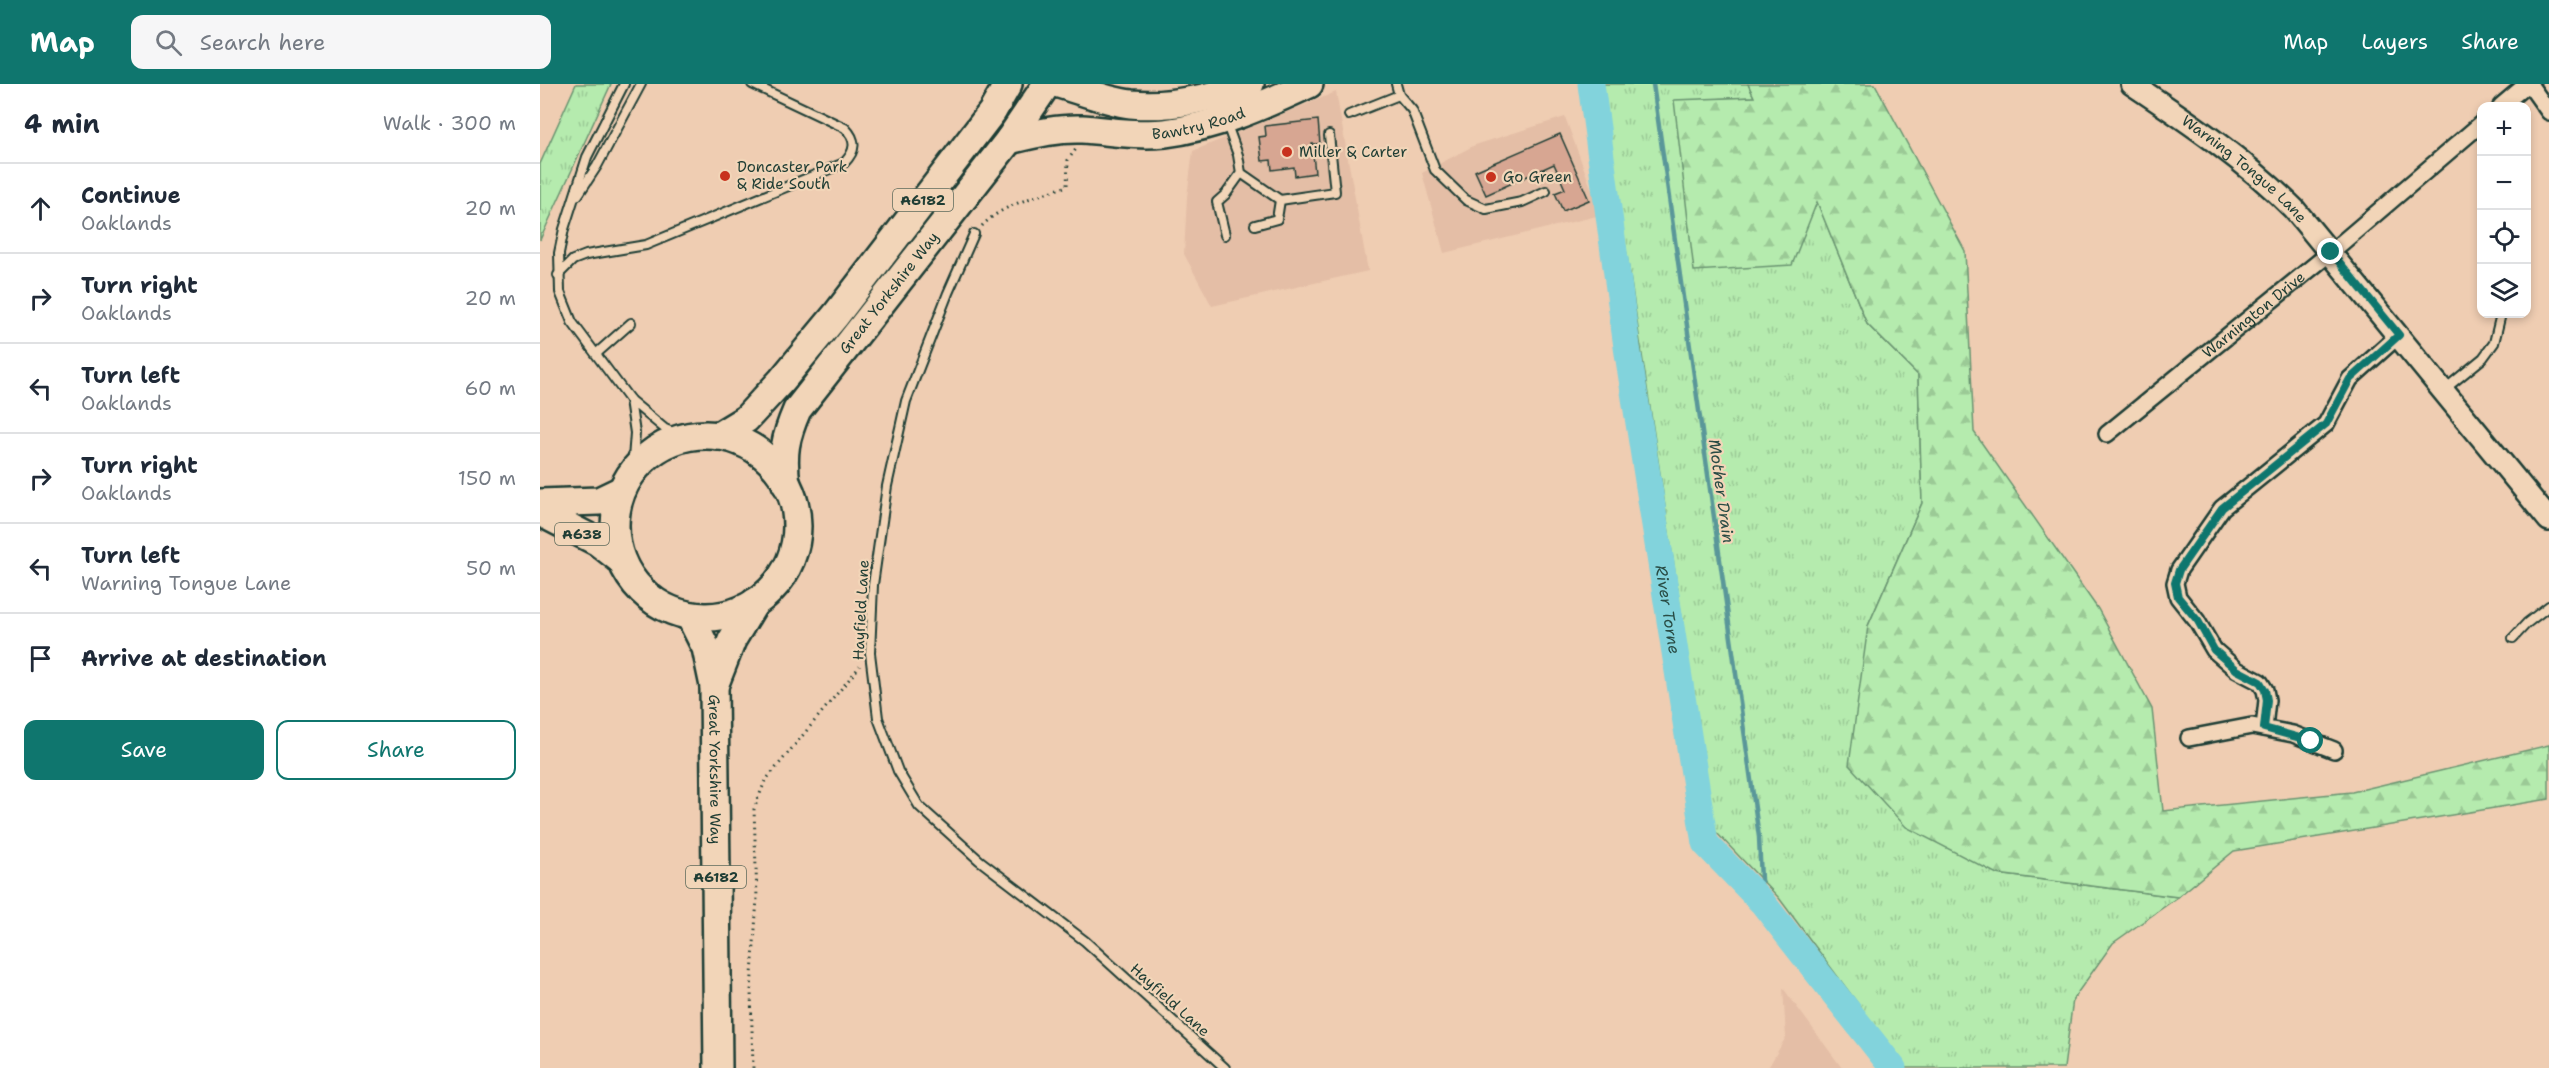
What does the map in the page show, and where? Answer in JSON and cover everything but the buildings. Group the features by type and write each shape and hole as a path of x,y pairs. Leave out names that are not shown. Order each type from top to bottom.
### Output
{"highway":[{"name":"Great Yorkshire Way","path":"718,436 746,419 836,315 992,111 1008,84"},
{"name":"Bawtry Road","path":"1009,140 1049,131 1081,137 1164,133 1196,128 1219,102 1250,84"},
{"name":"Bawtry Road","path":"1042,87 1132,104 1219,102 1309,84"},
{"name":"Great Yorkshire Way","path":"786,483 783,459 786,435 797,410 1009,140 1042,87"},
{"name":"Bawtry Road","path":"1042,87 1081,137"},
{"path":"718,436 739,441 758,451 774,466 786,483 797,520 791,558 782,575 770,590 755,602 735,612 713,617 690,616 672,611 642,591 621,560 615,537 615,513 627,481 647,456 665,444 685,437 718,436"},
{"name":"A638","path":"540,503 599,501 627,481"},
{"name":"A638","path":"540,512 598,543 621,560"},
{"name":"Great Yorkshire Way","path":"714,686 732,640 755,602"},
{"name":"Great Yorkshire Way","path":"690,616 706,648 714,686 718,1068"}],"street":[{"name":"Warning Tongue Lane","path":"2132,84 2185,119 2262,178 2294,209 2549,520"},
{"path":"2506,102 2528,84 2549,112"},
{"name":"Warnington Drive","path":"2107,435 2331,252 2477,126"},
{"path":"2264,728 2267,700 2265,690 2260,682 2237,670 2214,650 2198,621 2178,597 2175,583 2179,570 2222,508 2326,424 2350,379 2399,335"},
{"path":"2189,738 2252,726 2293,734 2334,750"}],"lane":[{"path":"573,203 597,166 641,84"},
{"path":"558,275 573,260 586,255 646,245 844,163 851,156 854,143 851,134 845,128 752,84"},
{"path":"1396,84 1399,95 1412,110 1435,170 1466,200 1486,209 1522,202 1546,191"},
{"path":"622,87 587,157 573,203 561,245 558,275 560,292 572,322 630,400 665,429 685,437"},
{"path":"1349,115 1399,95"},
{"path":"1219,102 1238,155 1241,173 1226,194 1217,202 1225,235"},
{"path":"1241,173 1280,200 1335,192 1329,135"},
{"path":"1255,225 1277,219 1280,200"},
{"name":"Hayfield Lane","path":"974,234 928,342 906,401 885,497 873,585 870,653 878,718 898,771 919,806 980,860 1085,941 1225,1068"},
{"path":"2444,390 2483,358 2494,343 2500,318"},
{"path":"597,353 631,323"},
{"path":"627,481 635,433 630,400"},
{"path":"2513,638 2527,623 2549,606"}],"path":[{"path":"974,234 988,220 1011,207 1067,186 1068,160 1081,137"},
{"path":"753,1068 751,991 757,898 753,809 765,781 870,653"}],"shaded area":[{"path":"1336,92 1368,271 1212,306 1184,254 1187,197 1193,151"},
{"path":"1565,117 1601,215 1444,253 1422,173 1475,145"},
{"path":"1783,988 1842,1068 1768,1068 1786,1037"}],"green space":[{"path":"576,84 611,84 540,240 540,164"},
{"path":"1601,84 1748,84 1754,97 1674,101 1817,201 1867,324 1918,375 1922,503 1868,626 1997,874 2178,897 2113,943 2073,999 2064,1068 1906,1068 1779,898 1714,830"},
{"path":"1748,84 1875,84 1965,251 1974,432 2098,609 2152,709 2163,811 2352,792 2549,745 2549,799 2234,851 2178,897 1997,874 1906,827 1849,765 1868,626 1922,503 1918,375 1867,324 1817,202 1792,265 1694,271 1674,100 1754,97"}],"waterway":[{"name":"River Torne","path":"1591,84 1627,347 1705,843 1762,902 1893,1068"},
{"name":"Mother Drain","path":"1653,84 1759,837 1762,902"}],"place":[{"name":"Miller & Carter","path":"1287,152"},
{"name":"Doncaster Park & Ride South","path":"725,176"},
{"name":"Go Green","path":"1491,177"}],"route":[{"path":"2311,741 2293,734 2264,728 2267,700 2265,690 2260,682 2237,670 2214,650 2198,621 2178,597 2175,583 2179,570 2222,508 2326,424 2350,379 2399,335 2331,252"}]}
